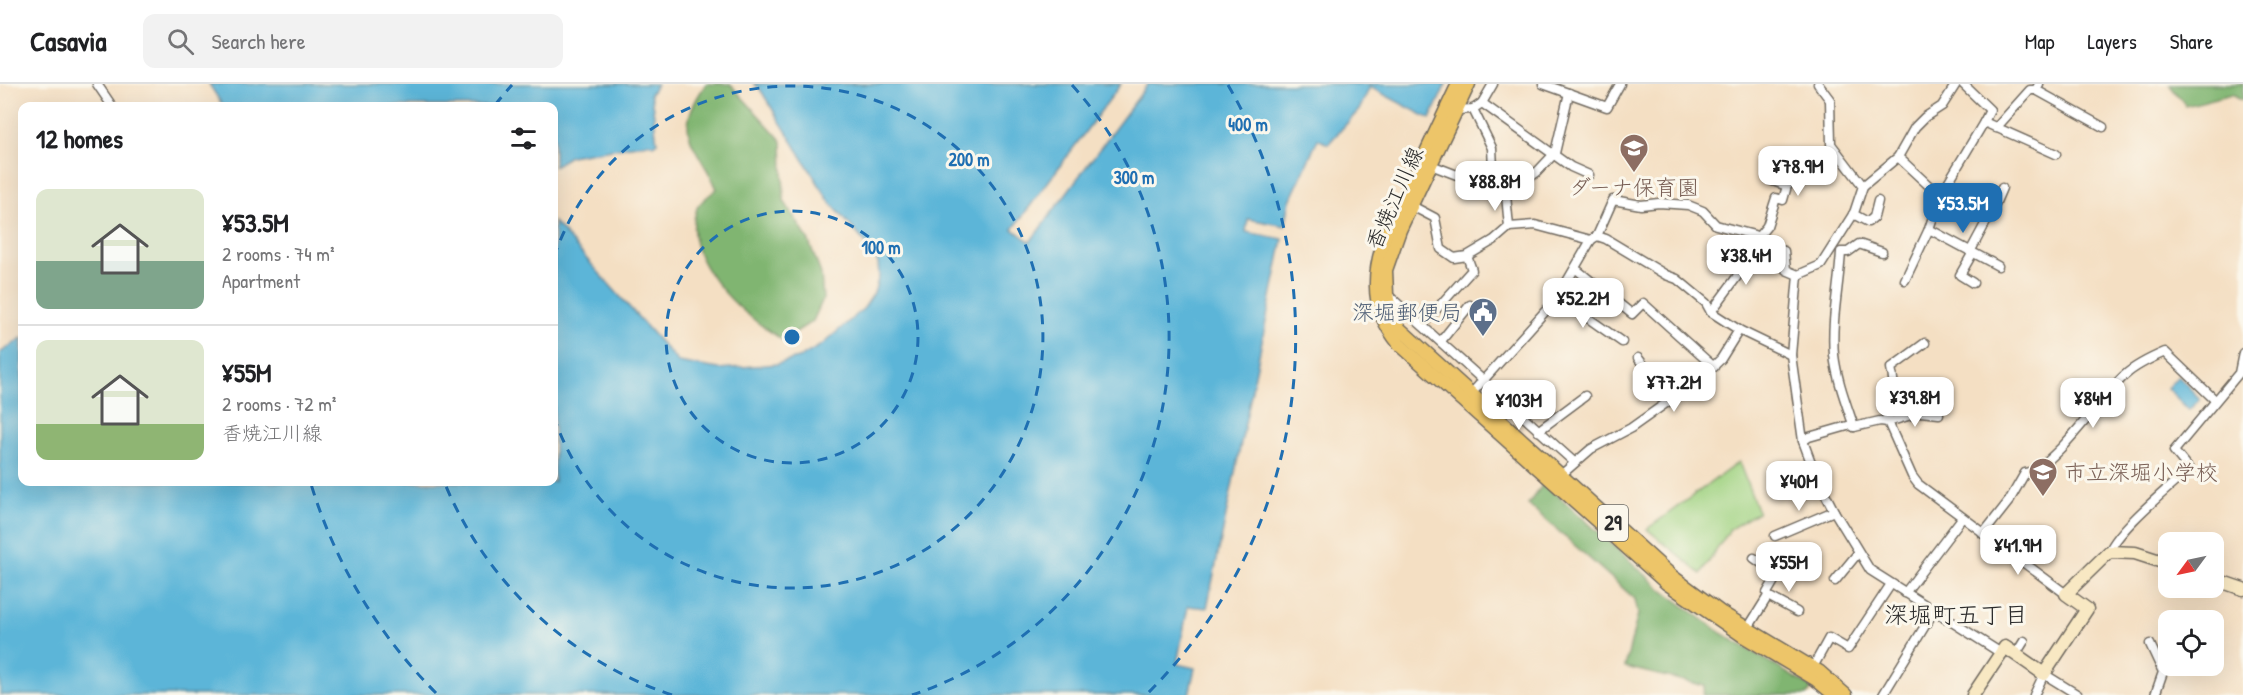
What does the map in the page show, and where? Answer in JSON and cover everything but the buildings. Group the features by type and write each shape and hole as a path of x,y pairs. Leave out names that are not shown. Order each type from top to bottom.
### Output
{"main road":[{"name":"香焼江川線","path":"1458,84 1391,226 1377,268 1399,344 1666,584 1743,636 1815,679 1834,695"},
{"name":"香焼江川線","path":"1383,286 1392,251 1469,84"},
{"name":"香焼江川線","path":"1393,329 1472,392 1517,436 1672,576 1813,667 1846,695"},
{"path":"1973,695 2004,647 2044,674 2087,609 2066,594 2109,552 2135,554 2158,561"},
{"path":"2224,582 2243,589"}],"street":[{"path":"97,84 109,102"},
{"path":"1457,110 1473,109 1482,103 1493,84"},
{"path":"1543,84 1608,107 1620,84"},
{"path":"1818,84 1830,100 1830,138 1837,153 1863,186"},
{"path":"1472,392 1482,380 1485,381 1558,297 1594,238 1612,200 1641,205 1659,203 1688,205 1703,211 1716,225 1784,251 1786,270 1798,275 1821,265 1853,214 1863,186 1898,157 1915,127 1942,106 1956,84"},
{"path":"1905,280 1929,230 1940,196 1990,110 1963,84"},
{"path":"1996,128 2030,90 2038,87 2103,127"},
{"path":"1505,194 1537,172 1555,153 1569,93"},
{"path":"1482,103 1555,153 1571,167 1589,175"},
{"path":"1473,109 1492,148 1493,168 1505,194 1509,226"},
{"path":"1984,122 2056,154"},
{"path":"1711,312 1736,278 1767,226 1776,198 1782,200 1787,186 1799,173 1837,153"},
{"path":"1898,157 1940,196"},
{"path":"1431,165 1505,194"},
{"path":"1770,180 1787,186"},
{"path":"1973,282 1960,275 1994,209 2001,188"},
{"path":"1853,214 1868,222 1874,217 1878,201"},
{"path":"1412,206 1435,219 1441,249 1454,258 1467,256 1494,240 1509,226 1534,225 1594,238 1606,238 1666,275 1677,279 1706,303 1711,312 1739,330 1791,355"},
{"path":"1929,230 1998,266"},
{"path":"1854,427 1837,374 1834,355 1833,337 1840,252 1848,252 1859,244 1882,252"},
{"path":"1423,324 1472,270 1467,256"},
{"path":"1576,269 1632,314 1643,303 1714,367"},
{"path":"1798,275 1791,355 1803,441 1808,459 1857,554 1870,570 2001,653"},
{"path":"1383,286 1482,380 1574,462"},
{"path":"1558,297 1622,342"},
{"path":"1441,341 1470,305"},
{"path":"1561,475 1591,449 1631,428 1714,367 1739,330"},
{"path":"1887,422 1892,412 1894,380 1891,368 1925,343"},
{"path":"1983,534 2009,501 2025,473 2032,473 2060,449 2109,391 2127,373 2146,361 2165,352 2215,400"},
{"path":"2109,552 2113,544 2189,469 2174,451 2239,373 2243,352"},
{"path":"1638,358 1660,386 1667,402"},
{"path":"1538,431 1585,396"},
{"path":"1803,441 1827,431 1851,425 1854,427 1887,422 1921,412 1940,414"},
{"path":"1887,422 1912,477 1983,534 2066,594"},
{"path":"1517,436 1529,423"},
{"path":"1775,536 1834,511"},
{"path":"1905,593 1962,518"},
{"path":"1835,581 1857,554"},
{"path":"1749,626 1768,596 1767,593 1774,581 1764,565 1754,558"},
{"path":"1813,667 1829,638 1848,649 1891,584"},
{"path":"1768,596 1797,612"},
{"path":"1884,693 1934,611"},
{"path":"2016,654 2024,641"},
{"path":"2150,644 2163,672 2155,695"},
{"path":"2034,695 2044,674 2078,695"}],"green space":[{"path":"706,84 730,84 782,141 784,201 808,239 821,274 823,299 813,321 783,340 750,317 718,285 697,248 694,228 698,205 717,189 695,149 688,127 695,101"},
{"path":"2169,84 2243,84 2243,100 2232,94 2186,106"},
{"path":"1739,462 1758,512 1730,529 1701,574 1647,529"},
{"path":"1544,483 1661,589 1721,633 1812,688 1807,695 1703,695 1705,686 1625,667 1638,614 1635,599 1528,504"}],"water":[{"path":"209,84 657,84 650,94 657,142 654,145 649,143 570,156 558,164 558,102 220,102"},
{"path":"754,84 1121,84 1013,229 1030,242 1148,84 1446,84 1430,119 1370,87 1359,110 1328,144 1318,139 1290,201 1285,226 1248,219 1246,232 1283,239 1207,608 1188,606 1177,664 1195,668 1189,695 0,695 0,353 18,341 18,486 558,486 558,227 678,362 719,369 777,364 801,357 823,344 864,308 874,293 879,276 878,263 868,246 829,201 760,89"},
{"path":"2178,376 2200,399 2189,410 2167,388"}],"place":[{"name":"ダーナ保育園","path":"1634,174"},
{"name":"深堀郵便局","path":"1483,338"},
{"name":"市立深堀小学校","path":"2043,498"}],"district":[{"name":"深堀町五丁目","path":"1956,615"}]}
